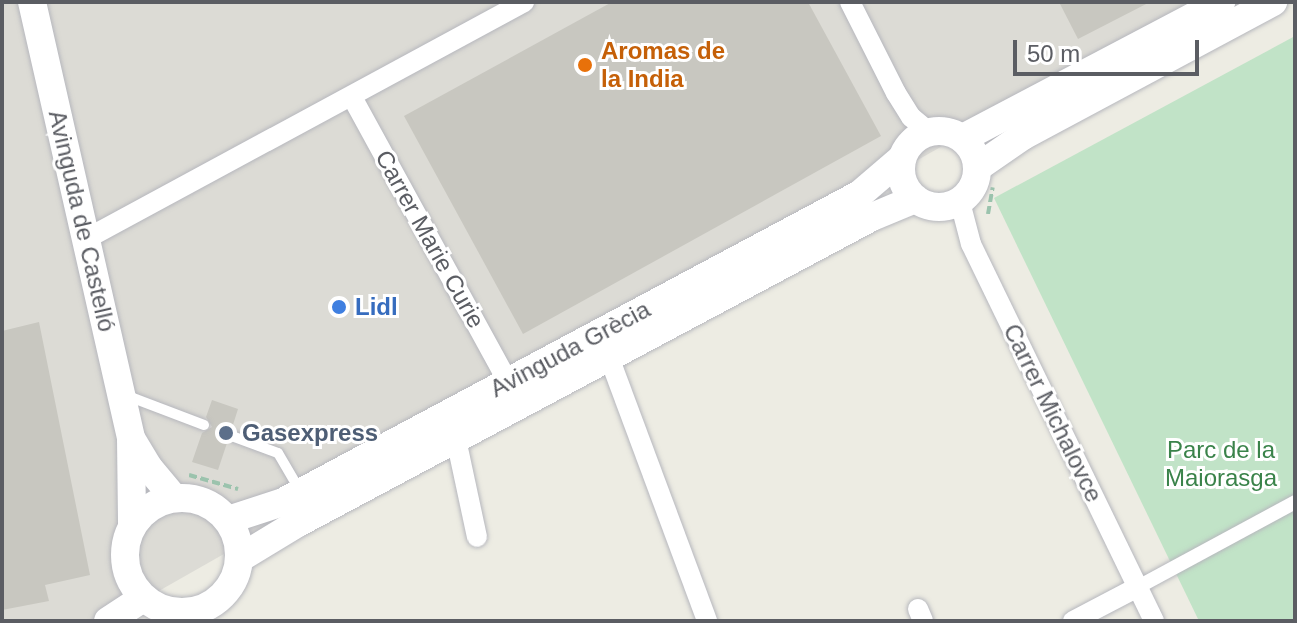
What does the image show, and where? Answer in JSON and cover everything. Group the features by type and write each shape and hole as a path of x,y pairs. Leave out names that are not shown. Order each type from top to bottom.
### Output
{"main road":[{"name":"Avinguda de Castelló","path":"32,2 131,439 132,526"},
{"path":"963,138 1221,2"},
{"path":"986,175 963,138 947,131 929,132 912,142 902,158 902,181 915,199 937,208 960,202 973,187 986,175 1023,136 1273,2"},
{"name":"Avinguda Grècia","path":"228,520 272,506 301,492 860,194 902,158"},
{"name":"Avinguda Grècia","path":"240,558 296,524 872,217 915,199"},
{"name":"Avinguda de Castelló","path":"131,439 149,468 177,485"},
{"path":"108,621 149,607 190,617 225,594 235,577 240,558 237,538 228,520 177,485 132,526 125,544 125,564 131,582 149,607"}],"street":[{"path":"86,239 524,2"},
{"path":"850,2 896,93 911,117 929,132"},
{"name":"Carrer Marie Curie","path":"352,97 508,382"},
{"name":"Carrer Michalovce","path":"960,202 968,234 1154,621"},
{"path":"609,357 707,621"},
{"path":"456,439 477,537"},
{"path":"1073,621 1295,502"}],"lane":[{"path":"123,401 133,398 204,425"},
{"path":"229,435 278,453 301,492"}],"path":[{"path":"968,234 986,226 986,175"},
{"path":"177,485 246,490 262,486 272,506"}],"shaded area":[{"path":"2,2 1196,2 106,621 2,621"}],"green space":[{"name":"Parc de la Maiorasga","path":"1295,36 1295,621 1199,621 994,198"}],"building":[{"path":"612,2 808,2 881,136 523,334 404,116"},
{"path":"1059,2 1150,2 1078,39"},
{"path":"39,322 90,575 45,585 49,601 2,610 2,331"},
{"path":"212,400 238,409 232,428 221,433 227,443 218,470 192,462 202,433 212,427 206,417"}],"place":[{"name":"Aromas de la India","path":"585,65"},
{"name":"Lidl","path":"339,307"},
{"name":"Gasexpress","path":"226,433"}]}
